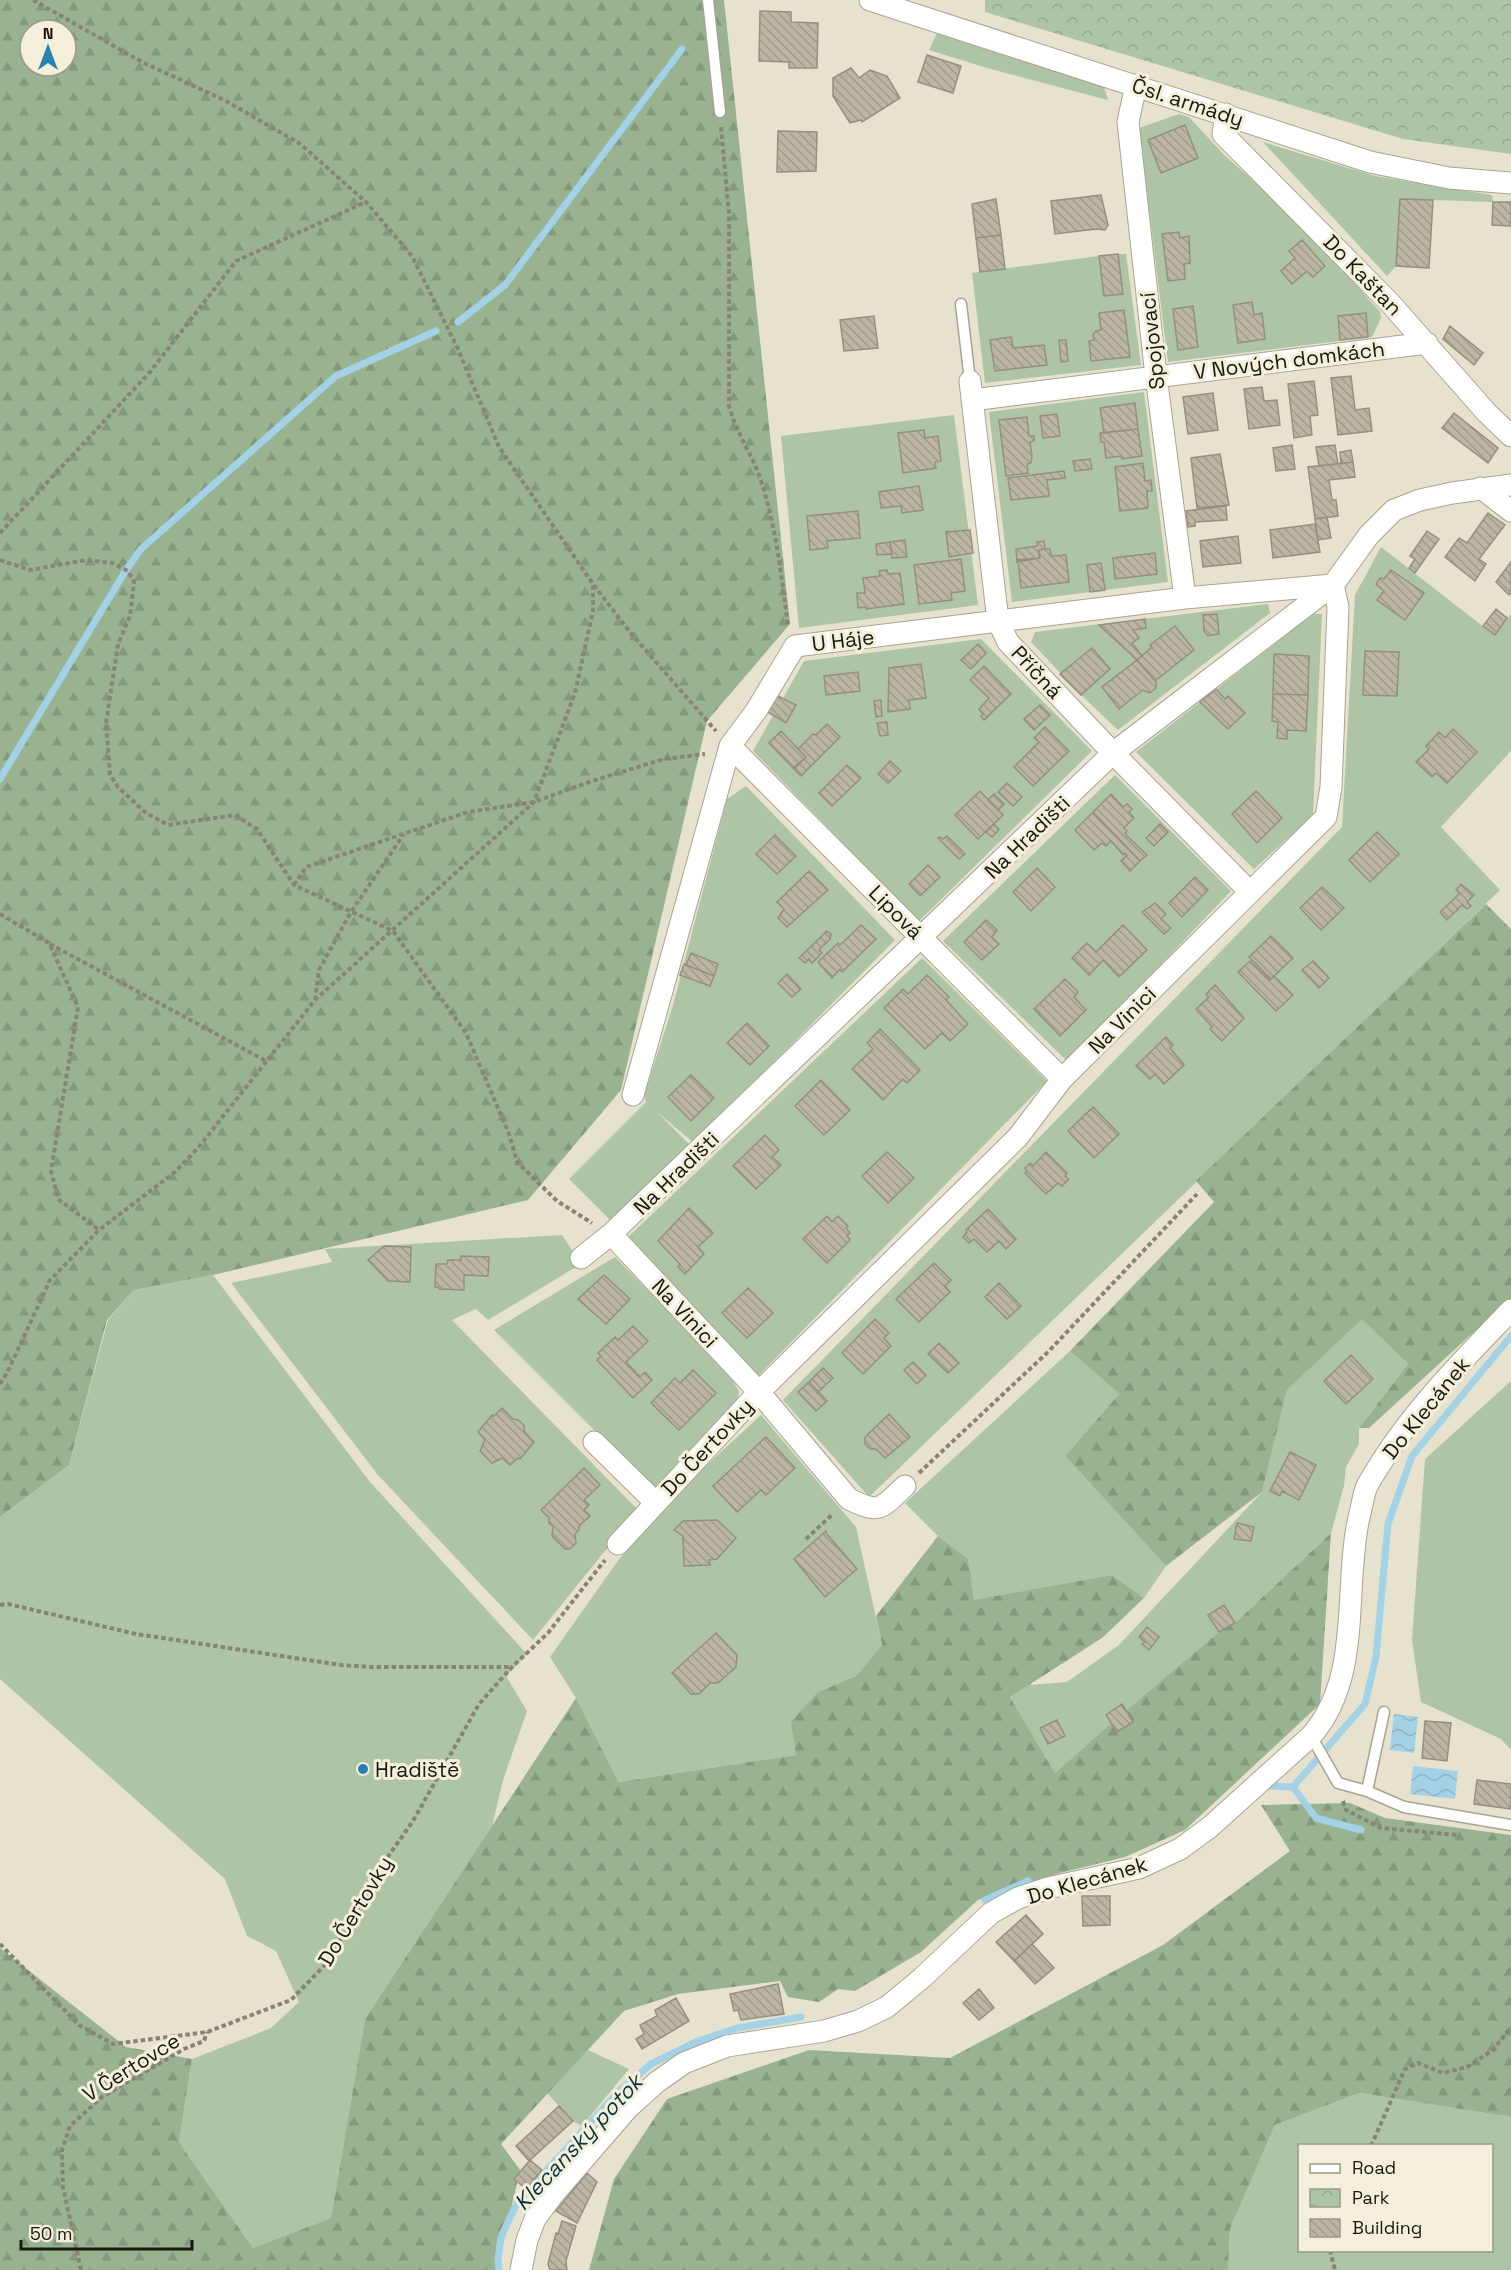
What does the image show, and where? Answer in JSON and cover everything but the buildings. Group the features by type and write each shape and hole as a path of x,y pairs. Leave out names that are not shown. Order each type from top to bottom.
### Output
{"street":[{"name":"Čsl. armády","path":"870,0 1370,162 1449,178 1511,183"},
{"name":"Spojovací","path":"1136,85 1128,122 1156,376 1185,598"},
{"name":"Do Kaštan","path":"1226,114 1222,134 1328,238 1427,343 1487,413 1511,436"},
{"name":"V Nových domkách","path":"971,390 1156,376 1427,343"},
{"name":"Příčná","path":"971,390 998,621 1008,642 1250,892"},
{"name":"Na Hradišti","path":"581,1258 610,1234 922,938 1113,753 1333,585 1369,535 1394,510 1420,500 1481,488 1511,485"},
{"path":"1481,488 1511,511"},
{"name":"U Háje","path":"633,1095 730,746 756,711 795,646 1185,598 1333,585"},
{"name":"Na Vinici","path":"759,1392 1018,1137 1062,1079 1326,817 1331,787 1338,607 1333,585"},
{"name":"Lipová","path":"730,746 1062,1079"},
{"name":"Na Vinici","path":"610,1234 759,1392 849,1499"},
{"name":"Do Klecánek","path":"521,2270 526,2240 535,2219 552,2196 628,2108 684,2062 728,2046 824,2031 858,2021 887,2007 991,1914 1018,1898 1048,1888 1139,1868 1180,1849 1210,1827 1311,1736 1324,1721 1337,1695 1347,1638 1354,1541 1366,1488 1402,1431 1456,1368 1511,1310"},
{"name":"Do Čertovky","path":"618,1544 759,1392"},
{"name":"Do Čertovky","path":"594,1442 655,1502"},
{"path":"849,1499 869,1509 883,1506 905,1486"}],"lane":[{"path":"708,0 720,112"},
{"path":"961,304 971,390"},
{"path":"1367,1791 1384,1712"},
{"path":"1311,1736 1338,1783 1367,1791 1404,1807 1511,1826"}],"path":[{"path":"33,0 142,62 224,100 299,143 366,202 412,256 458,349 500,447 592,584 629,631 730,746 716,753 664,759 534,802 468,812 405,832 306,867 294,885"},
{"path":"720,112 729,214 729,406 734,426 758,473 776,534 789,630 795,646"},
{"path":"0,533 150,372 236,261 366,202"},
{"path":"0,560 30,570 86,560 112,563 128,571 134,582 130,616 118,644 106,723 110,775 118,787 146,813 168,825 235,815 257,829 294,885 393,931 466,1034 509,1134 517,1162 557,1202 610,1234"},
{"path":"0,1384 50,1280 99,1230 175,1172 198,1148 315,1000 534,802 576,693 593,611 592,584"},
{"path":"315,1000 319,970 351,912 405,832"},
{"path":"0,914 266,1061"},
{"path":"49,943 78,1007 51,1171 58,1199 99,1230"},
{"path":"905,1486 1049,1351 1197,1194"},
{"path":"806,1539 849,1499"},
{"name":"Do Čertovky","path":"0,1944 80,2025 113,2044 207,2032 291,2000 327,1963 382,1865 412,1821 479,1704 512,1666 548,1633 618,1544"},
{"path":"0,1605 8,1604 136,1634 341,1665 371,1667 512,1666"},
{"path":"1371,2144 1405,2069 1418,2063 1443,2073 1467,2067 1493,2050 1511,2027"},
{"name":"V Čertovce","path":"81,2270 63,2187 62,2150 70,2126 102,2097 184,2049 204,2041 207,2032"},
{"path":"1330,2252 1335,2270"}],"green space":[{"path":"0,0 724,0 790,624 707,721 621,1090 528,1200 213,1275 134,1290 107,1320 69,1465 0,1517"},
{"path":"985,0 1511,0 1511,154 1403,139 985,12"},
{"path":"937,33 1104,87 1108,100 929,50"},
{"path":"1179,114 1189,117 1224,155 1319,242 1380,312 1381,318 1372,337 1168,362 1139,128"},
{"path":"1263,142 1375,176 1492,195 1493,202 1400,199 1396,266 1387,276"},
{"path":"1118,254 1126,254 1141,365 985,383 972,273 1099,256 1104,296 1123,294"},
{"path":"1144,392 1168,582 1012,602 989,412"},
{"path":"954,415 978,605 799,628 781,436"},
{"path":"1381,547 1494,635 1511,614 1511,751 1441,827 1500,890 869,1497 783,1400 1342,827 1355,595"},
{"path":"1268,604 1270,613 1118,730 1031,642 1035,632"},
{"path":"1313,614 1322,614 1313,815 1254,869 1136,752"},
{"path":"981,639 1092,751 919,921 753,751 804,661"},
{"path":"1115,775 1231,891 1068,1062 943,941"},
{"path":"746,786 895,940 694,1143 657,1112 690,1145 613,1223 569,1179 646,1102 644,1096 673,1005 727,799"},
{"path":"1486,904 1511,929 1511,1298 1369,1428 1359,1428 1408,1364 1362,1319 1287,1390 1262,1492 1166,1566 1065,1456 1119,1394 1070,1351 1214,1202 1196,1181"},
{"path":"922,958 1047,1081 758,1376 626,1239"},
{"path":"562,1235 581,1264 488,1320 476,1309 452,1320 638,1510 533,1640 378,1475 231,1283 332,1262 325,1249"},
{"path":"615,1257 730,1374 739,1392 737,1404 659,1486 650,1486 494,1330"},
{"path":"213,1275 370,1482 527,1654 506,1676 527,1711 503,1780 492,1826 365,2019 331,2218 253,2248 179,2142 192,2059 271,2028 299,2002 276,1951 247,1936 225,1879 0,1679 0,1517 69,1465 108,1320 134,1290"},
{"path":"1362,1318 1408,1364 1359,1428 1359,1444 1346,1467 1344,1486 1331,1533 1235,1623 1224,1605 1208,1614 1219,1632 1055,1773 1010,1697 1028,1685 1067,1682 1119,1645 1262,1492 1287,1390"},
{"path":"1070,1351 1119,1394 1065,1456 1166,1566 1144,1598 1112,1575 973,1601 968,1559 938,1536 905,1503"},
{"path":"1511,1381 1511,1750 1501,1739 1421,1702 1412,1640 1425,1459"},
{"path":"761,1415 856,1527 882,1645 856,1676 818,1692 796,1755 617,1782 576,1698 550,1657 617,1562 668,1501"},
{"path":"1331,1533 1320,1704 1185,1830 1125,1857 1060,1873 978,1900 921,1952 855,1991 838,1989 819,2002 788,1997 780,1981 678,1994 624,2011 501,2144 520,2170 497,2270 0,2270 0,1948 126,2047 192,2059 179,2142 253,2248 331,2218 365,2019 576,1698 618,1782 796,1755 791,1722 818,1692 856,1676 882,1645 876,1616 938,1536 968,1559 974,1600 1112,1575 1144,1598 1102,1638 1010,1697 1055,1773 1112,1723 1133,1722 1126,1711 1219,1632 1235,1623"},
{"path":"1350,1803 1385,1818 1511,1835 1511,2117 1360,2093 1275,2125 1230,2229 1228,2270 589,2270 614,2179 667,2099 809,2050 950,2058 1163,1945 1290,1851 1261,1805"},
{"path":"588,2050 629,2069 582,2126 573,2121 547,2093"},
{"path":"1360,2093 1511,2117 1511,2270 1228,2270 1230,2229 1275,2125"}],"water":[{"path":"1394,1714 1418,1717 1414,1753 1390,1750"},
{"path":"1413,1766 1458,1771 1455,1799 1410,1794"}],"waterway":[{"path":"458,322 505,285 682,49"},
{"path":"0,779 126,570 141,549 336,376 436,331"},
{"path":"1293,1787 1365,1704 1376,1657 1388,1524 1412,1456 1511,1336"},
{"name":"Klecanský potok","path":"1269,1786 1293,1787 1316,1818 1361,1830"},
{"name":"Klecanský potok","path":"985,1900 1028,1881"},
{"name":"Klecanský potok","path":"499,2270 501,2237 517,2203 618,2092 651,2064 698,2041 737,2028 801,2017"}],"place":[{"name":"Hradiště","path":"363,1769"}]}
